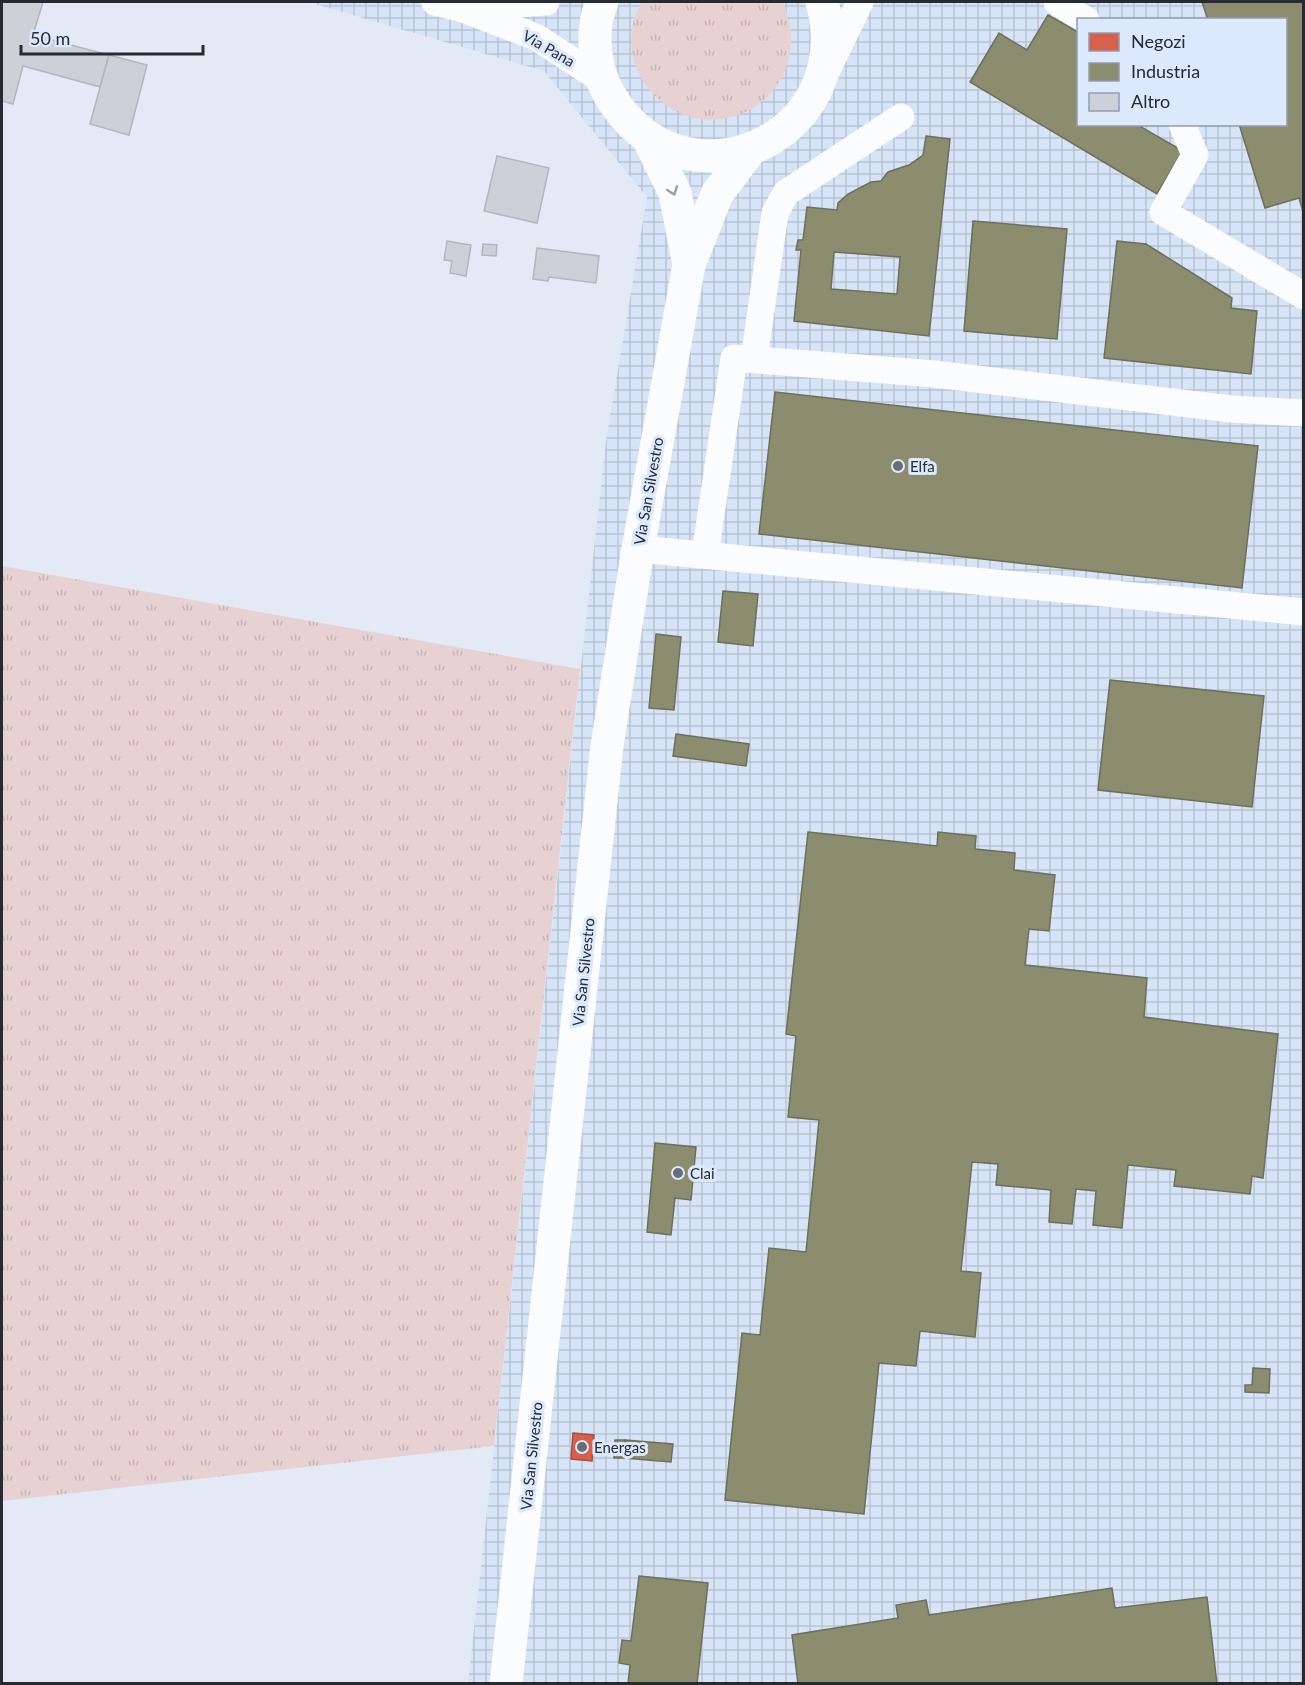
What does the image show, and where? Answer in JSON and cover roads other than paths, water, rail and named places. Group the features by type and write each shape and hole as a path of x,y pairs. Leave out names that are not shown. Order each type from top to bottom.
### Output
{"main road":[{"path":"602,2 597,13 595,47 602,80 620,113 648,138 680,152 715,156 750,150 778,135 802,114 819,87 828,56 828,23 822,2"},
{"name":"Via San Silvestro","path":"648,138 675,194 689,266"},
{"name":"Via San Silvestro","path":"506,1683 607,746 638,549 689,266 717,194 750,150"}],"street":[{"name":"Via Pana","path":"448,5 546,2"},
{"path":"819,87 860,2"},
{"path":"1057,2 1083,18"},
{"name":"Via Pana","path":"448,5 536,38 602,80"},
{"path":"754,359 775,213 786,193 901,117"},
{"path":"1183,126 1195,155 1163,212 1304,296"},
{"path":"705,555 734,358 934,374 1232,409 1304,413"},
{"path":"638,549 1304,612"}],"place":[{"name":"Elfa","path":"898,466"},
{"name":"Clai","path":"678,1173"},
{"name":"Energas","path":"582,1447"}]}
